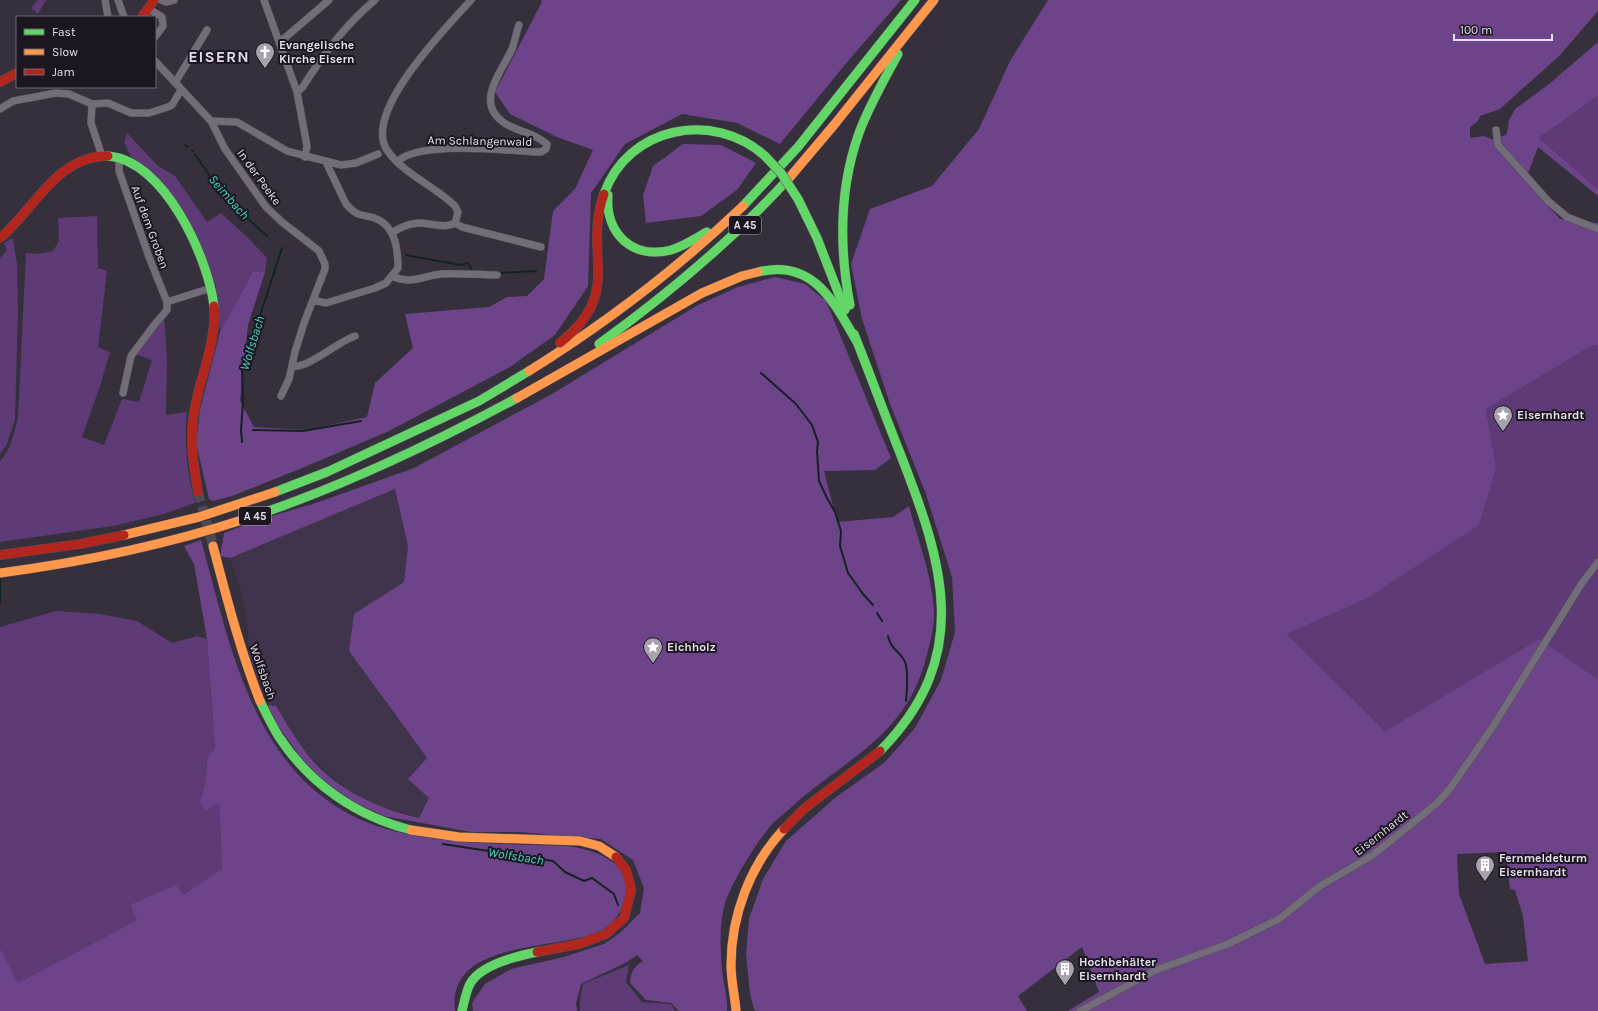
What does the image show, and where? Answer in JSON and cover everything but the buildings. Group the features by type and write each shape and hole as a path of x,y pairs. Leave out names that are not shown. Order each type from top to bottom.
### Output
{"main road":[{"path":"143,16 154,0"},
{"name":"A 45","path":"0,555 90,542 136,533 216,512 316,477 465,408 503,387 589,334 674,268 733,217 781,166 916,0"},
{"name":"A 45","path":"0,573 87,560 250,518 312,496 431,442 541,383 646,310 744,226 771,198 828,132 934,0"},
{"path":"857,342 843,264 842,219 849,170 862,127 874,98 911,27"},
{"path":"0,82 16,74"},
{"path":"503,387 572,334 589,314 594,302 598,283 597,235 599,207 604,192 611,179 627,158 647,142 670,132 709,129 733,135 752,146 765,156 781,173 798,199 817,238 921,508 933,546 942,604 939,641 933,665 922,694 899,730 869,760 791,820 768,846 759,861 744,892 732,940 731,973 737,1009"},
{"path":"0,238 24,217 51,183 63,171 81,160 102,156 119,158 133,163 149,175 180,214 191,233 205,266 214,306 213,328 193,414 191,436 193,466 198,492"},
{"path":"611,179 608,198 610,221 621,238 641,250 657,252 676,249 733,217"},
{"path":"541,383 707,291 744,276 772,270 795,271 818,283 831,298 857,342"},
{"name":"Wolfsbach","path":"213,546 247,668 261,706 288,751 311,777 325,789 345,804 368,815 406,829 446,836 573,841 598,845 616,856 627,873 631,888 630,903 623,919 614,928 596,939 505,959 486,966 478,973 468,986 462,1000 462,1011"}],"street":[{"path":"105,0 108,16"},
{"path":"118,0 124,16"},
{"path":"164,1 174,0"},
{"path":"264,0 297,92 307,146 305,157"},
{"path":"280,42 329,0"},
{"path":"297,92 302,88 326,51 359,13 375,0"},
{"path":"455,223 458,212 455,206 398,161 388,151 383,140 384,126 391,103 409,71 471,0"},
{"path":"149,9 162,17 164,26 156,36"},
{"name":"Am Schlangenwald","path":"398,161 404,156 418,151 493,149 541,152 546,149 547,144 533,134 507,124 499,118 492,105 492,87 512,48 519,25"},
{"path":"175,83 207,30"},
{"name":"In der Peeke","path":"156,62 211,121 225,148 266,207 282,222 314,246 322,255 325,269 300,335 289,379 281,396"},
{"path":"0,109 13,102 56,93 69,94 92,104 108,103 126,112 141,114 150,113 172,104 181,90"},
{"path":"92,104 91,123 102,156"},
{"path":"211,121 237,122 287,151 305,157 341,165 356,163 378,154"},
{"path":"1496,130 1498,144 1548,201 1567,217 1598,228"},
{"name":"Auf dem Groben","path":"119,158 119,171 149,257 167,302"},
{"path":"313,300 326,303 375,288 386,283 398,268 398,256 392,233 379,220 357,214 351,210 346,204 326,162"},
{"path":"392,233 407,225 418,223 448,226 455,223"},
{"path":"455,223 462,227 541,247"},
{"path":"392,276 399,279 410,280 441,274 497,275"},
{"path":"124,393 131,356 154,324 167,310 167,302 210,288"},
{"path":"292,366 298,368 304,366 330,348 355,336"},
{"name":"Eisernhardt","path":"1080,1011 1156,970 1228,944 1279,919 1320,886 1373,855 1436,804 1449,790 1492,728 1582,583 1598,562"}],"shaded area":[{"path":"38,0 46,0 38,14 31,8"},
{"path":"541,0 901,0 848,61 780,144 737,123 682,114 625,144 591,193 588,286 555,335 510,367 389,431 232,496 213,501 209,499 196,443 200,410 220,332 253,272 265,272 248,325 240,401 254,427 306,430 367,417 375,383 413,348 405,314 489,307 507,297 527,296 544,279 553,211 575,189 593,150 557,137 510,114 495,92 542,2"},
{"path":"1048,0 1598,0 1598,11 1560,55 1500,109 1480,116 1478,121 1470,127 1470,138 1484,136 1494,140 1507,134 1509,120 1515,109 1549,84 1598,42 1598,96 1539,138 1598,189 1598,196 1538,147 1525,181 1560,219 1598,223 1598,346 1593,345 1486,409 1496,467 1479,525 1366,599 1287,634 1385,731 1539,639 1598,679 1598,1011 1068,1011 1099,992 1082,947 1018,996 1027,1011 756,1011 754,1009 750,994 746,954 749,919 763,879 786,841 835,798 885,762 915,728 941,680 955,632 952,577 926,494 890,404 862,319 851,264 870,209 932,186 979,129 1010,61","holes":["1506,852 1510,889 1515,890 1523,916 1528,961 1485,964 1459,894 1457,854"]},
{"path":"1598,96 1598,189 1539,138"},
{"path":"127,133 158,166 175,176 207,222 221,213 267,258 265,272 253,272 220,332 216,286 199,240 185,213 151,171 131,157 124,142"},
{"path":"683,144 721,145 756,163 737,190 701,216 646,223 643,195 653,166"},
{"path":"97,216 98,268 107,271 98,347 110,352 82,437 104,445 122,399 139,402 152,360 135,354 164,315 167,359 166,415 187,412 187,458 195,503 164,514 113,526 0,542 0,461 7,452 18,418 26,253 36,254 53,251 59,241 58,218"},
{"path":"13,238 17,265 18,309 15,419 7,444 0,454 0,258 7,250 4,243"},
{"path":"775,277 805,284 826,301 891,458 875,470 824,471 837,522 893,517 909,506 928,571 934,611 934,623 930,643 916,687 903,709 889,727 855,758 816,787 773,823 742,867 728,895 721,925 721,957 727,999 727,1011 679,1011 671,1003 646,1000 630,983 633,970 643,961 637,955 627,962 581,984 576,1003 577,1011 473,1011 472,1003 485,984 511,969 564,957 604,944 620,933 640,913 644,888 633,860 601,839 519,832 471,832 384,816 354,802 319,776 302,759 278,726 268,705 276,706 304,750 327,775 355,794 370,802 419,818 429,798 408,779 427,758 349,651 354,614 404,582 408,546 395,489 230,558 220,556 224,533 258,520 316,503 414,468 552,394 698,305 738,287"},
{"path":"1593,345 1598,346 1598,679 1539,639 1385,731 1287,634 1366,599 1496,467 1486,409"},
{"path":"395,489 408,546 404,582 354,614 383,699 427,758 429,798 419,818 370,803 344,788 304,751 276,706 268,705 249,659 248,629 242,594 230,558"},
{"path":"201,540 237,666 254,706 274,744 301,777 333,805 374,825 396,832 445,840 496,844 569,846 581,848 604,857 621,871 625,880 626,891 623,905 612,922 606,928 584,937 510,951 487,959 468,970 457,987 455,1011 0,1011 0,948 18,983 137,920 130,905 176,885 183,895 222,869 219,803 205,810 200,802 206,779 207,758 215,748 207,639 194,564 184,546"},
{"path":"56,611 101,614 137,621 172,643 197,636 207,639 215,748 207,758 206,779 200,802 219,802 222,870 183,895 130,905 137,920 18,983 0,948 0,627"},
{"path":"629,965 626,982 642,1002 671,1004 675,1011 580,1011 580,999 583,984"}],"waterway":[{"name":"Seimbach","path":"195,154 211,178 224,188 239,211 267,236"},
{"name":"Wolfsbach","path":"242,442 242,371 282,248"},
{"name":"Seimbach","path":"406,255 461,265 468,263 473,272"},
{"name":"Seimbach","path":"497,273 536,271"},
{"path":"761,373 796,404 812,425 818,442 817,451 819,481 835,512 841,531 840,546 848,573 873,605"},
{"path":"253,430 303,431 361,421"},
{"path":"0,579 0,603"},
{"path":"877,613 882,621"},
{"path":"888,636 889,641 905,662 907,671 906,701"},
{"name":"Wolfsbach","path":"443,844 553,861 565,872 584,881 592,878 614,894 618,905"}],"tunnel":[{"path":"198,492 213,546"}],"traffic: fast":[{"path":"743,206 798,147 915,0"},
{"path":"850,305 844,262 843,218 844,197 852,154 867,113 898,54"},
{"path":"604,194 616,171 632,153 652,140 674,132 698,130 721,133 744,142 765,156"},
{"path":"108,156 128,162 147,174 165,192 180,214 193,238 203,262 214,306"},
{"path":"765,156 781,173 798,199"},
{"path":"599,344 675,286 746,223 790,177"},
{"path":"608,195 608,209 616,232 633,247 644,251 657,252 671,250 707,232"},
{"path":"798,199 817,238 845,310"},
{"path":"758,272 777,269 793,271 807,277 820,287 830,299 840,312 857,342"},
{"path":"854,334 915,493 928,533 937,571 941,608 939,644 929,680 910,715 880,751"},
{"path":"275,492 327,472 479,401 529,371"},
{"path":"245,519 315,494 418,449 517,398"},
{"path":"260,701 271,724 291,754 320,783 353,807 391,824 411,830"},
{"path":"462,1011 466,994 475,977 500,962 537,952"}],"traffic: slow":[{"path":"790,177 834,125 934,0"},
{"path":"529,371 586,334 640,294 693,252 743,206"},
{"path":"517,398 702,293 742,276 758,272"},
{"path":"124,535 199,517 275,492"},
{"path":"0,573 62,564 124,552 185,537 245,519"},
{"path":"213,546 240,644 260,701"},
{"path":"736,1011 731,965 734,928 752,875 772,843 784,829"},
{"path":"411,830 459,837 580,841 599,846 616,857"}],"traffic: jam":[{"path":"143,16 154,0"},
{"path":"0,82 16,74"},
{"path":"0,238 60,174 74,164 90,158 108,156"},
{"path":"560,343 580,324 591,306 597,289 598,216 604,194"},
{"path":"198,492 193,460 192,429 195,407 211,344 214,306"},
{"path":"0,555 80,544 124,535"},
{"path":"784,829 805,808 880,751"},
{"path":"537,952 579,944 606,934 624,918 631,891 626,870 616,857"}],"place":[{"name":"Evangelische Kirche Eisern","path":"265,69"},
{"name":"Eisernhardt","path":"1503,432"},
{"name":"Eichholz","path":"653,664"},
{"name":"Fernmeldeturm Eisernhardt","path":"1485,882"},
{"name":"Hochbehälter Eisernhardt","path":"1065,986"}],"district":[{"name":"EISERN","path":"219,56"}]}
